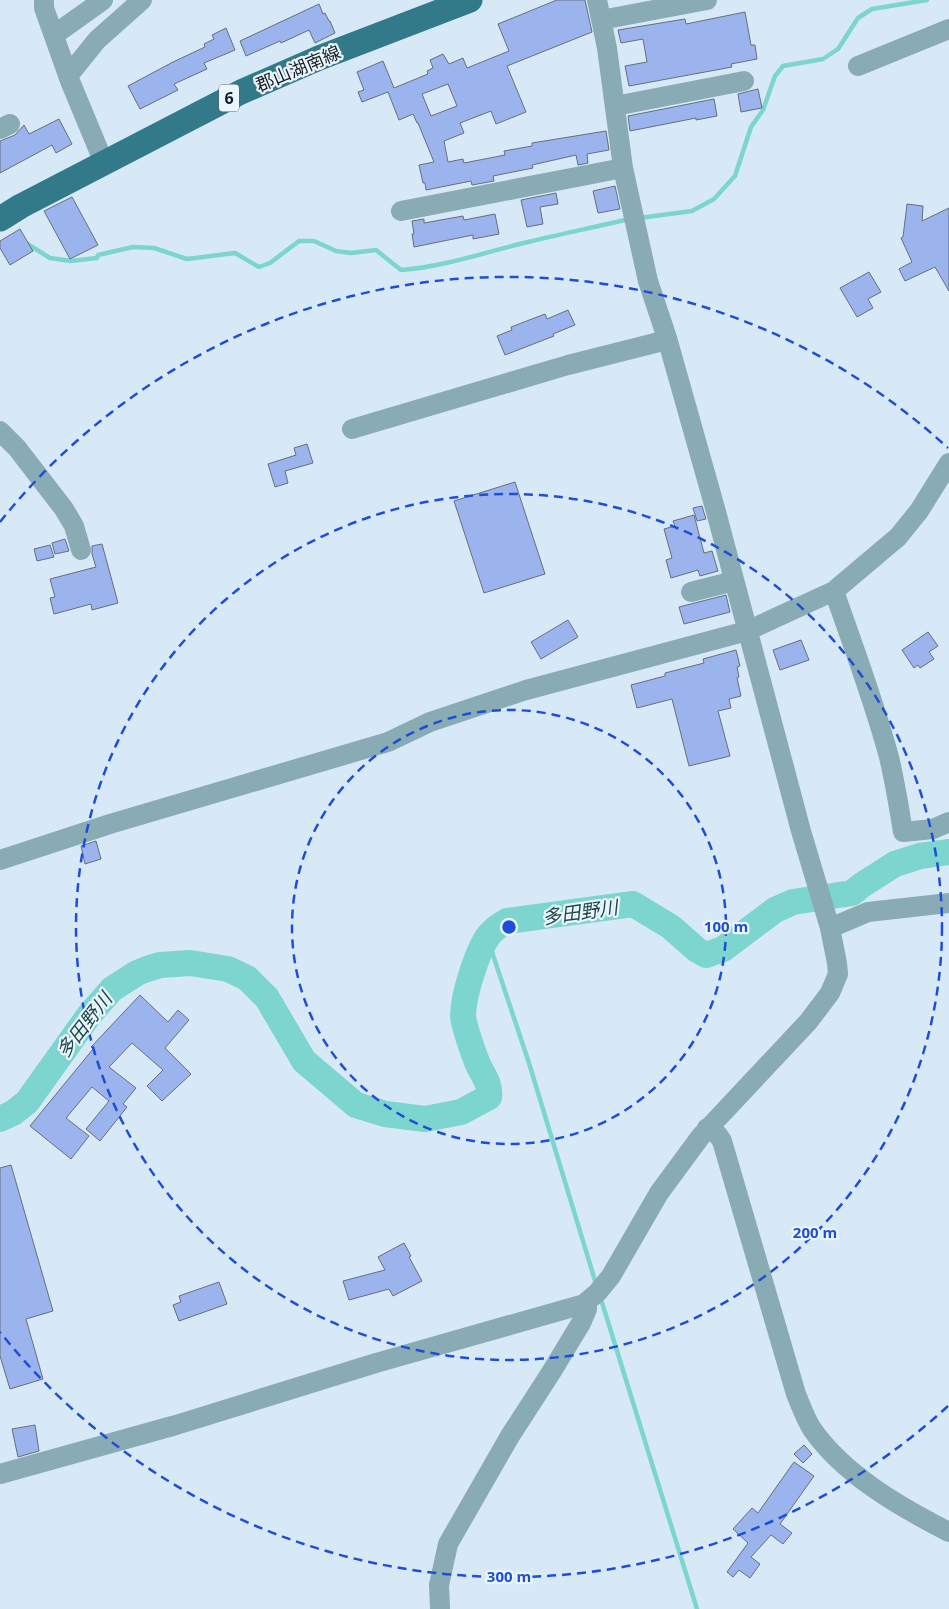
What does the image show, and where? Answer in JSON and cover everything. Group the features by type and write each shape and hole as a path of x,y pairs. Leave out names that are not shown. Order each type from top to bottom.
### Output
{"main road":[{"name":"郡山湖南線","path":"0,219 21,206 241,92 319,58 470,0"}],"street":[{"path":"44,0 44,8 68,76 104,163"},
{"path":"54,35 103,0"},
{"path":"68,76 97,40 142,0"},
{"path":"0,1474 176,1425 376,1363 584,1304 598,1292 611,1276 659,1194 707,1128 808,1022 830,992 838,974 830,928 800,831 667,338 648,281 623,168 607,48 597,0"},
{"path":"601,20 707,0"},
{"path":"858,66 949,29"},
{"path":"615,106 744,81"},
{"path":"401,211 623,168"},
{"path":"352,428 568,365 659,342 667,338"},
{"path":"0,431 17,448 64,510 74,526 81,550"},
{"path":"0,860 110,824 388,742 430,722 526,690 747,631 834,591 898,537 920,511 949,463"},
{"path":"691,592 734,581"},
{"path":"834,591 889,758 904,832 933,828 949,822"},
{"path":"830,928 868,912 949,903"},
{"path":"707,1128 718,1135 722,1141 796,1394 804,1414 819,1438 859,1478 949,1532"},
{"path":"440,1609 439,1584 448,1544 510,1436 581,1322 587,1309 587,1302"}],"building":[{"path":"557,0 585,0 592,32 507,66 526,112 496,124 491,111 460,123 464,133 444,141 448,162 463,159 464,163 505,155 504,151 532,146 532,143 606,131 609,150 587,154 588,163 578,165 576,155 532,165 533,168 493,176 494,181 472,185 471,181 426,190 419,165 434,162 413,114 399,120 388,92 362,102 358,92 364,90 357,72 383,61 394,88 428,74 427,71 433,68 430,60 443,54 449,64 463,58 467,68 509,51 498,24","holes":["448,84 457,106 431,116 422,94"]},
{"path":"319,4 335,33 315,43 309,30 246,56 240,41"},
{"path":"745,12 751,45 755,45 757,59 731,64 732,67 629,86 625,66 647,62 643,39 621,43 618,30 685,19 686,24"},
{"path":"226,28 235,50 204,63 207,69 174,84 178,90 140,109 128,86 205,47 204,44 214,39 212,35"},
{"path":"758,89 762,108 741,112 738,94"},
{"path":"714,99 717,116 696,120 696,118 630,131 628,116"},
{"path":"59,119 72,144 56,153 52,145 0,173 0,141 15,135 24,125 29,134"},
{"path":"615,186 620,209 598,213 593,191"},
{"path":"556,193 558,204 540,207 543,224 527,227 521,200"},
{"path":"72,197 98,245 70,259 44,211"},
{"path":"907,204 923,206 922,221 949,208 949,291 935,267 905,281 899,269 912,262 901,238 903,237"},
{"path":"495,214 499,234 473,239 473,235 414,247 412,221 424,219 424,223 463,216 464,220"},
{"path":"20,229 33,251 10,265 0,248 0,241"},
{"path":"869,272 881,292 868,299 873,308 857,317 840,288"},
{"path":"568,310 575,325 553,334 554,336 505,355 497,336 512,330 511,327 545,314 547,319"},
{"path":"307,444 313,463 285,471 288,483 275,487 268,464 296,455 294,448"},
{"path":"515,482 545,574 484,593 454,501"},
{"path":"702,506 706,519 697,521 693,508"},
{"path":"694,515 704,553 712,551 718,571 700,576 698,570 671,578 666,560 672,558 664,529 675,526 673,521"},
{"path":"65,539 69,551 55,554 52,543"},
{"path":"102,544 118,603 92,610 91,604 54,614 50,598 55,597 50,579 96,567 92,546"},
{"path":"50,545 54,557 37,561 34,549"},
{"path":"726,595 730,612 684,624 679,607"},
{"path":"568,620 578,637 541,659 531,642"},
{"path":"928,632 938,646 929,652 934,659 920,668 918,665 914,668 902,650"},
{"path":"801,640 809,660 780,670 773,650"},
{"path":"736,650 740,666 737,667 739,677 737,678 741,696 729,699 731,708 718,711 730,756 689,766 672,699 637,708 631,685 665,676 665,673 704,663 703,659"},
{"path":"96,841 101,859 85,864 81,846"},
{"path":"140,995 168,1022 178,1010 189,1020 165,1048 191,1074 162,1101 147,1086 163,1070 132,1043 109,1067 136,1088 123,1104 127,1107 100,1141 86,1129 109,1101 92,1087 66,1118 89,1136 71,1159 30,1126 93,1049 91,1047"},
{"path":"11,1165 53,1311 26,1319 43,1379 10,1389 0,1356 0,1168"},
{"path":"404,1243 422,1281 393,1296 389,1289 349,1300 343,1281 385,1270 378,1257"},
{"path":"219,1282 227,1304 179,1321 173,1305 181,1302 179,1296"},
{"path":"35,1425 39,1451 18,1457 12,1429"},
{"path":"804,1445 812,1454 803,1463 794,1454"},
{"path":"794,1462 814,1476 780,1524 792,1533 783,1544 771,1535 751,1557 760,1564 750,1578 739,1570 733,1577 727,1572 748,1543 733,1529 752,1508 758,1513"}],"waterway":[{"path":"639,218 692,211 714,199 735,176 751,127 763,110 775,76 783,66 823,59 838,49 858,18 872,9 927,0"},
{"path":"26,243 50,258 71,261 97,258 98,255 133,247 154,248 187,259 235,253 259,267 270,263 299,241 314,241 336,251 351,253 376,250 401,270 449,262 629,219"},
{"name":"多田野川","path":"0,1119 13,1113 27,1102 90,1014 112,989 147,969 160,965 190,963 228,969 247,978 267,998 304,1061 356,1105 385,1114 425,1119 461,1112 489,1097 487,1083 477,1062 465,1027 464,1003 470,977 485,942 493,931 507,921 633,904 671,927 697,950 706,955 723,949 775,910 793,902 852,893 895,864 920,856 949,852"},
{"path":"487,937 529,1063 596,1284"},
{"path":"600,1296 697,1609"}]}
